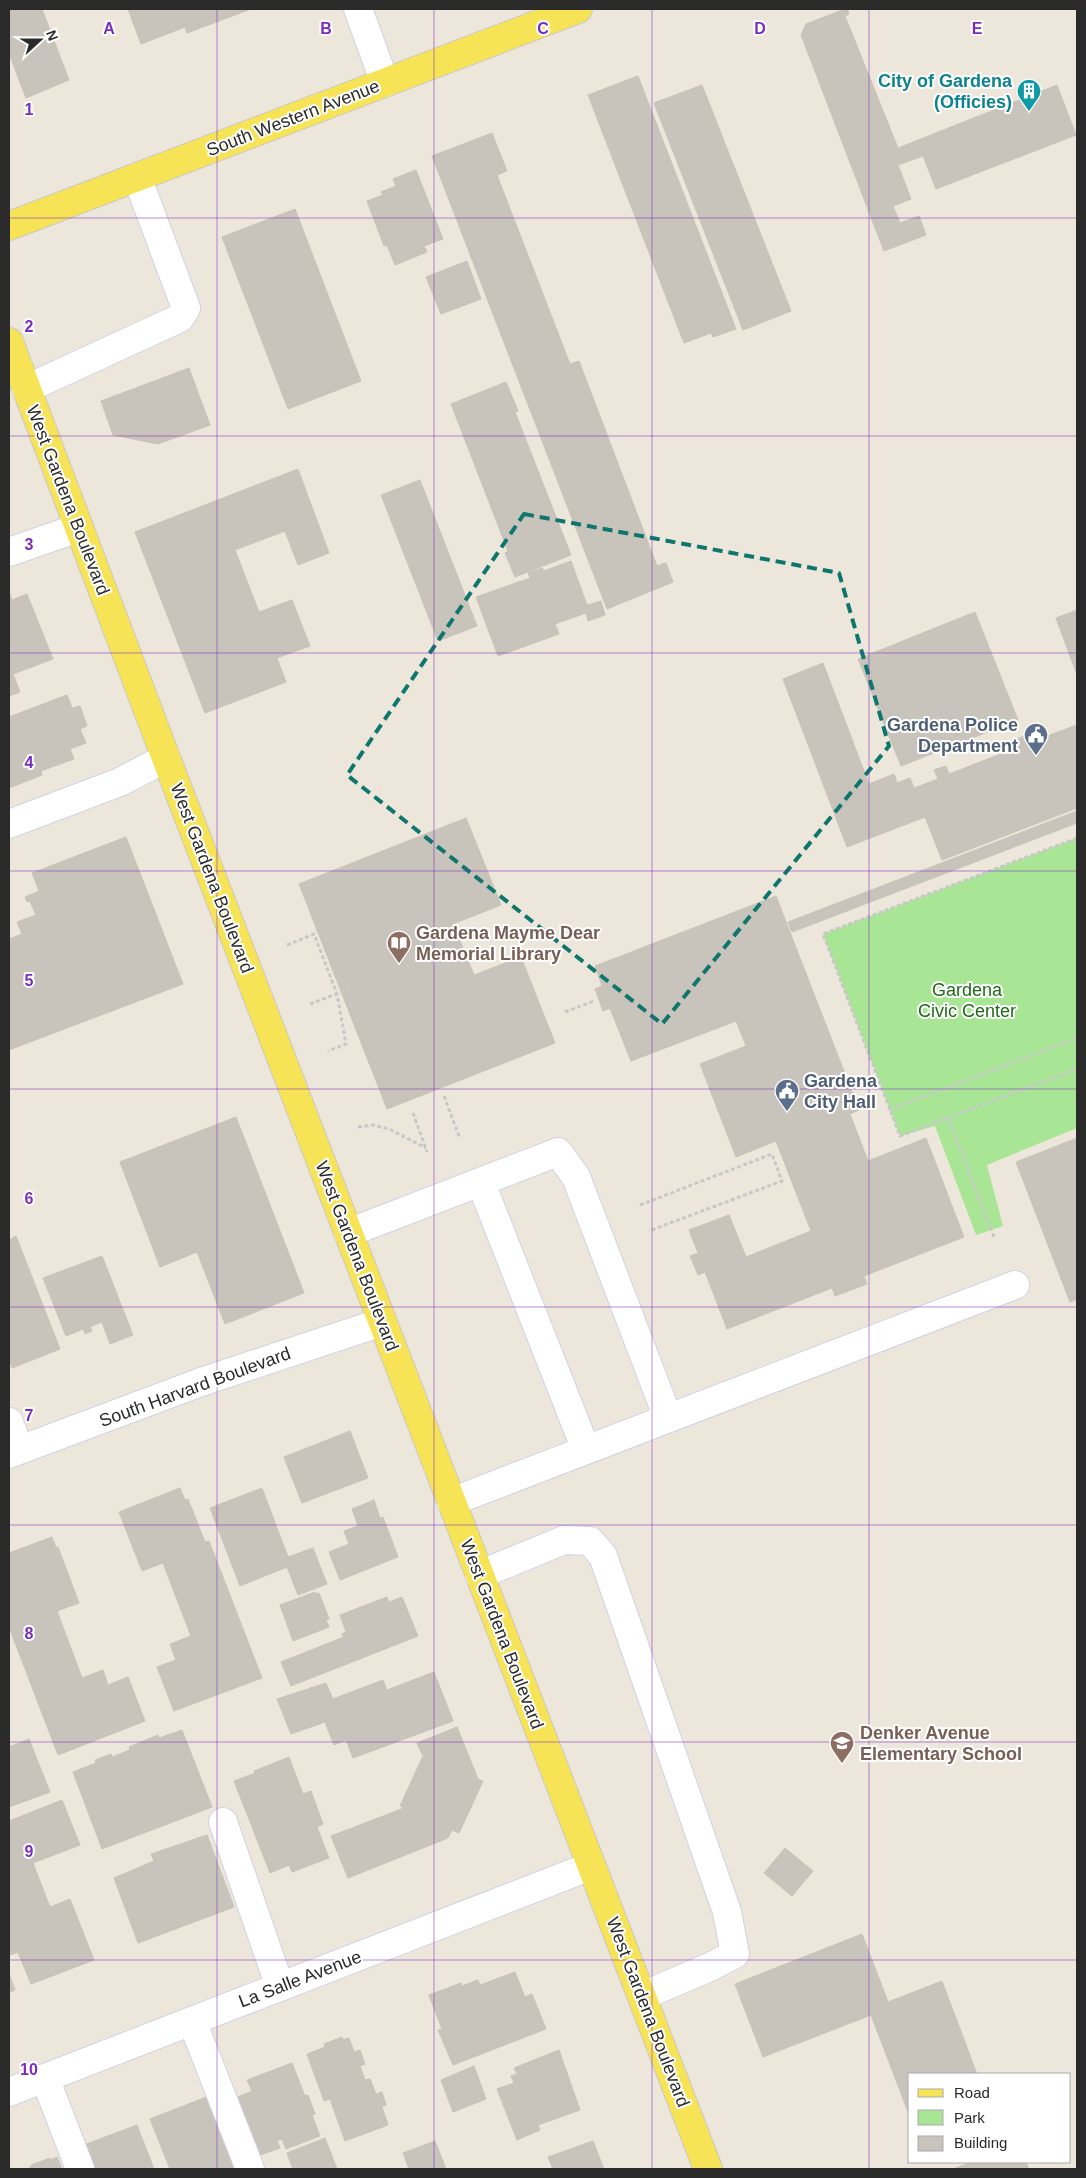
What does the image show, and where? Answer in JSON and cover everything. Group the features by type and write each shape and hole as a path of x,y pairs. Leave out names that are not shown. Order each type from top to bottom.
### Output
{"main road":[{"name":"South Western Avenue","path":"9,226 578,9"},
{"name":"West Gardena Boulevard","path":"9,342 166,758 708,2169"}],"street":[{"path":"358,9 385,83"},
{"path":"26,389 180,318 186,308 137,177"},
{"path":"9,538 75,520"},
{"path":"9,552 75,520"},
{"path":"9,824 120,782 166,758"},
{"path":"348,1233 558,1152 576,1177 668,1418"},
{"path":"481,1183 586,1450"},
{"path":"451,1502 1014,1285"},
{"name":"South Harvard Boulevard","path":"14,1452 201,1382 382,1322"},
{"path":"9,1422 14,1452"},
{"path":"479,1575 564,1540 590,1541 603,1556 728,1912 734,1954 710,1967 642,1996"},
{"path":"223,1822 280,1987"},
{"name":"La Salle Avenue","path":"9,2092 591,1866"},
{"path":"192,2021 250,2169"},
{"path":"45,2078 80,2169"}],"path":[{"path":"1077,838 823,934 900,1136 1077,1069"},
{"path":"287,945 314,934 337,994 346,1044 328,1051"},
{"path":"310,1004 354,987"},
{"path":"565,1012 594,1001"},
{"path":"889,1110 1077,1038"},
{"path":"444,1096 460,1139"},
{"path":"358,1127 374,1125 383,1128 427,1150 412,1113"},
{"path":"948,1118 994,1237"},
{"path":"640,1205 772,1154 782,1181 649,1230"}],"highlighted area":[{"path":"524,514 839,573 889,746 662,1024 347,775"}],"green space":[{"name":"Gardena Civic Center","path":"1077,838 1077,1128 987,1165 1003,1226 976,1235 935,1126 900,1136 823,934"}],"building":[{"path":"9,9 42,9 69,80 26,98 9,53"},
{"path":"128,9 251,9 187,33 185,27 141,44"},
{"name":"City of Gardena (Officies)","path":"847,9 849,14 845,16 898,148 1057,85 1076,135 936,189 923,156 898,165 911,199 893,206 900,223 919,216 926,235 884,251 801,35 806,24"},
{"path":"638,76 736,329 713,337 711,333 684,343 588,95"},
{"path":"702,85 791,311 743,330 654,103"},
{"path":"492,133 507,171 497,175 570,364 579,361 657,566 666,563 673,582 607,609 432,156"},
{"path":"416,170 443,239 424,246 427,252 395,265 387,245 384,246 367,201 383,195 381,192 396,186 393,179"},
{"path":"295,209 361,381 288,409 222,237"},
{"path":"467,261 481,299 441,314 426,277"},
{"path":"189,368 210,425 158,444 113,435 101,401"},
{"path":"506,382 518,411 515,412 571,555 515,577 505,553 508,551 451,404"},
{"path":"298,469 329,553 298,565 285,531 235,550 259,612 292,600 310,646 277,658 286,682 205,713 135,532"},
{"path":"420,480 477,626 438,641 381,495"},
{"path":"571,561 587,605 601,601 605,615 588,621 586,613 555,624 559,634 498,656 476,597 530,578 528,573 542,568 544,571"},
{"path":"9,591 12,600 27,594 53,659 13,674 20,692 9,696"},
{"path":"1077,610 1077,675 1056,618"},
{"path":"975,612 1018,720 901,766 858,659"},
{"name":"Gardena Police Department","path":"823,663 869,784 894,774 897,783 910,778 914,788 938,779 934,770 946,766 949,774 1019,747 1016,739 1028,735 1031,742 1077,725 1077,808 942,860 925,817 847,847 783,679"},
{"path":"67,695 72,708 80,706 87,726 80,729 86,743 70,749 74,759 41,771 42,775 9,788 9,717"},
{"path":"1077,811 1077,823 792,932 788,922"},
{"name":"Gardena Mayme Dear Memorial Library","path":"466,818 501,905 453,924 474,975 521,957 555,1043 387,1109 299,884"},
{"path":"126,837 183,984 9,1050 9,939 22,934 17,922 36,915 30,901 27,902 25,897 39,891 32,873"},
{"name":"Gardena City Hall","path":"776,896 859,1110 850,1114 868,1161 926,1138 964,1237 864,1276 867,1284 835,1296 832,1288 727,1329 705,1272 698,1275 690,1256 698,1253 689,1230 729,1215 746,1257 811,1231 776,1141 736,1157 700,1064 746,1046 736,1021 631,1061 610,1008 603,1011 595,989 602,986 595,966"},
{"path":"236,1117 304,1293 225,1324 197,1252 160,1267 120,1162"},
{"path":"1077,1138 1077,1299 1070,1302 1016,1162"},
{"path":"16,1236 60,1349 12,1368 9,1358 9,1240"},
{"path":"102,1256 133,1335 110,1344 102,1322 90,1327 92,1331 85,1334 83,1329 66,1336 43,1278"},
{"path":"350,1431 368,1478 302,1503 284,1457"},
{"path":"180,1488 185,1500 188,1499 205,1542 209,1541 262,1678 174,1711 157,1667 176,1660 170,1644 191,1636 163,1563 142,1571 119,1512"},
{"path":"262,1488 288,1557 313,1548 327,1584 298,1595 287,1567 240,1586 210,1508"},
{"path":"374,1500 380,1518 383,1517 398,1557 340,1580 329,1552 349,1544 344,1531 358,1526 352,1509"},
{"path":"52,1537 56,1548 58,1547 79,1603 57,1611 82,1678 103,1670 108,1685 128,1677 145,1721 58,1755 9,1627 9,1553"},
{"path":"315,1592 316,1594 319,1593 329,1619 326,1620 329,1627 293,1641 280,1605"},
{"path":"387,1597 389,1602 402,1597 418,1636 291,1686 281,1662 344,1637 342,1634 346,1632 340,1615"},
{"path":"434,1672 453,1721 353,1758 346,1740 334,1745 325,1722 291,1734 277,1699 326,1683 333,1699 383,1680 387,1690"},
{"path":"457,1727 478,1779 483,1781 459,1833 452,1830 448,1838 348,1878 331,1836 404,1808 400,1806 423,1756 417,1743"},
{"path":"182,1730 212,1807 102,1849 73,1772 96,1763 95,1760 111,1754 112,1757 130,1750 129,1747 158,1735 159,1738"},
{"path":"29,1739 50,1792 9,1807 9,1747"},
{"path":"289,1757 303,1794 311,1791 323,1824 317,1827 329,1858 292,1872 289,1865 270,1873 234,1781"},
{"path":"62,1800 80,1845 33,1863 50,1907 70,1899 94,1960 31,1984 18,1952 10,1955 9,1952 9,1821"},
{"path":"207,1835 234,1907 138,1943 114,1878 154,1861 151,1854"},
{"path":"785,1848 813,1871 792,1896 764,1873"},
{"path":"862,1934 888,2002 942,1981 977,2073 908,2073 908,2112 871,2015 763,2057 735,1984"},
{"path":"515,1972 525,1997 532,1994 546,2029 453,2065 438,2030 442,2029 429,1995 461,1983 462,1986 478,1980 480,1985"},
{"path":"9,1974 15,1990 9,1993"},
{"path":"342,2037 343,2040 349,2038 354,2052 360,2050 365,2064 360,2066 365,2080 370,2079 376,2094 382,2092 386,2105 382,2107 388,2125 345,2141 330,2099 324,2101 307,2054 325,2047 324,2044"},
{"path":"559,2050 580,2110 538,2125 540,2130 517,2140 497,2089 514,2083 511,2076 517,2074 514,2068"},
{"path":"292,2063 305,2096 308,2095 315,2114 312,2115 320,2136 286,2149 282,2139 277,2141 280,2148 255,2157 233,2099 252,2091 247,2080"},
{"path":"474,2066 486,2099 453,2112 441,2080"},
{"path":"209,2096 237,2169 170,2169 150,2119"},
{"path":"137,2125 154,2169 84,2169 76,2148"},
{"path":"325,2138 337,2169 293,2169 287,2153"},
{"path":"435,2141 446,2169 409,2169 403,2153"},
{"path":"593,2141 604,2169 553,2169 548,2157"},
{"path":"57,2157 62,2169 27,2169 31,2165"},
{"path":"969,2163 1026,2163 1029,2169 953,2169"}],"place":[{"name":"City of Gardena (Officies)","path":"1029,112"},
{"name":"Gardena Police Department","path":"1036,756"},
{"name":"Gardena Mayme Dear Memorial Library","path":"399,964"},
{"name":"Gardena City Hall","path":"787,1112"},
{"name":"Denker Avenue Elementary School","path":"842,1764"}]}
